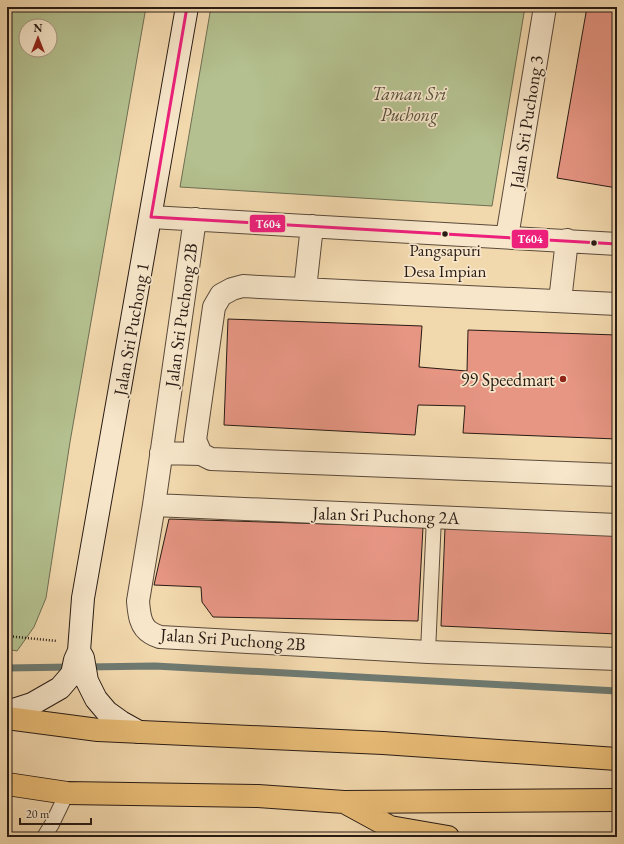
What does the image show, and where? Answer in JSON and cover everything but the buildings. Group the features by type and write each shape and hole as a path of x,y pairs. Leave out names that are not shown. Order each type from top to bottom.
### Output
{"highway":[{"path":"7,718 98,730 383,742 617,759"},
{"path":"7,784 67,793 258,796 344,802 617,800"},
{"path":"344,802 390,827 448,837"}],"street":[{"name":"Jalan Sri Puchong 1","path":"7,712 32,704 60,688 72,674 79,653 83,598 187,7"},
{"name":"Jalan Sri Puchong 3","path":"507,237 545,7"},
{"path":"151,217 617,244"},
{"name":"Jalan Sri Puchong 2B","path":"195,219 154,505 138,601 139,614 142,624 150,633 160,637 428,652 617,659"},
{"path":"305,289 312,226"},
{"path":"560,301 567,240"},
{"path":"201,454 195,440 196,428 214,308 221,295 232,289 243,286 617,304"},
{"path":"161,453 201,454 211,459 226,460 617,475"},
{"name":"Jalan Sri Puchong 2A","path":"154,505 617,525"},
{"name":"Jalan Sri Puchong 1","path":"79,653 88,681 96,699 107,712 121,722 140,732"}],"lane":[{"path":"428,652 434,517"},
{"path":"44,837 67,793"}],"path":[{"path":"7,636 79,653"}],"green space":[{"path":"7,7 146,7 70,442 46,598 34,627 17,651 7,649"},
{"name":"Taman Sri Puchong","path":"211,7 525,7 492,206 180,187"}],"waterway":[{"path":"86,667 155,666 617,691"},
{"path":"7,668 72,667"}],"transit line":[{"name":"T604","path":"151,217 187,7"},
{"name":"T604","path":"151,217 617,244"}],"place":[{"name":"Pangsapuri Desa Impian","path":"445,234"},
{"name":"99 Speedmart","path":"563,379"}]}
